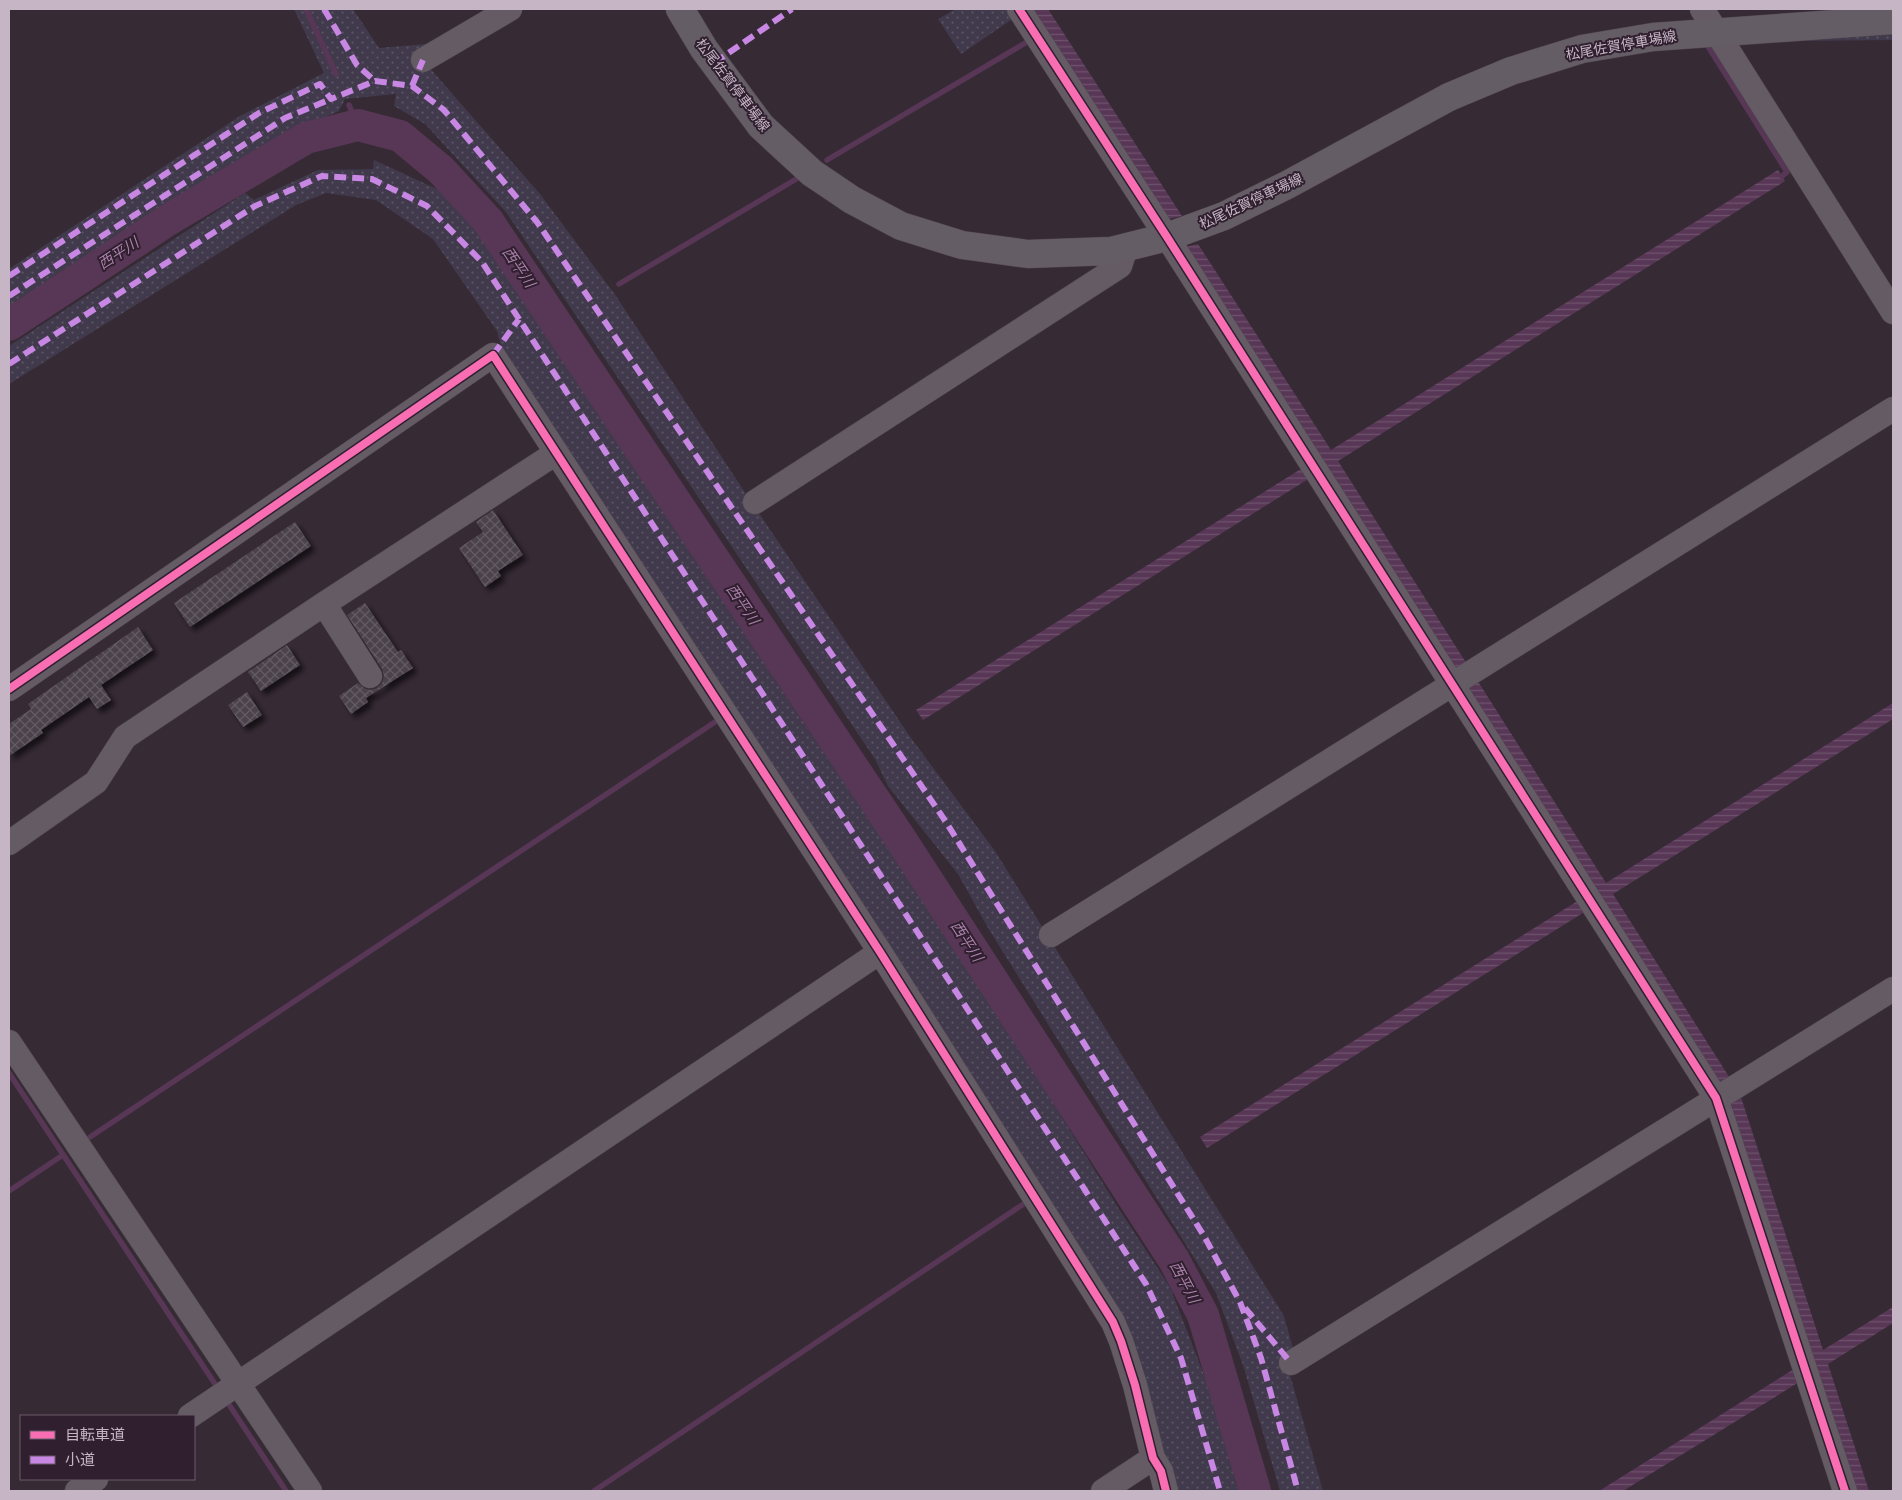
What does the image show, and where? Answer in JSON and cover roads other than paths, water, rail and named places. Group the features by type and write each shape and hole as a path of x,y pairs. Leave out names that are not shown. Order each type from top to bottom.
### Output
{"main road":[{"name":"松尾佐賀停車場線","path":"680,9 704,49 761,126 812,173 852,200 901,226 962,245 1028,254 1112,251 1167,237 1224,216 1287,185 1448,97 1511,71 1582,49 1653,37 1893,20"}],"street":[{"path":"423,60 510,9"},
{"path":"1019,9 1167,237 1716,1098 1845,1491"},
{"path":"1702,9 1893,312"},
{"path":"755,502 1120,266 1126,247"},
{"path":"9,689 493,355 880,952 1113,1322 1122,1341 1153,1458 1161,1471 1166,1491"},
{"path":"1051,935 1453,686 1893,409"},
{"path":"9,842 96,782 125,737 324,604 556,453"},
{"path":"324,604 370,676"},
{"path":"192,1415 880,952"},
{"path":"1291,1363 1893,988"},
{"path":"9,1042 310,1491"},
{"path":"1103,1491 1153,1458"},
{"path":"77,1491 94,1480"}],"waterway":[{"path":"306,9 336,74"},
{"path":"827,160 1032,39"},
{"path":"1709,48 1787,172 1782,176"},
{"path":"349,105 358,125"},
{"name":"西平川","path":"9,325 168,220 306,138 358,125 400,136 441,170 488,221 900,838 1174,1260 1203,1315 1255,1491"},
{"path":"619,284 798,178"},
{"path":"90,1137 718,720"},
{"path":"9,1073 219,1390"},
{"path":"9,1191 63,1155"},
{"path":"594,1491 1028,1201"},
{"path":"226,1400 286,1491"}]}
